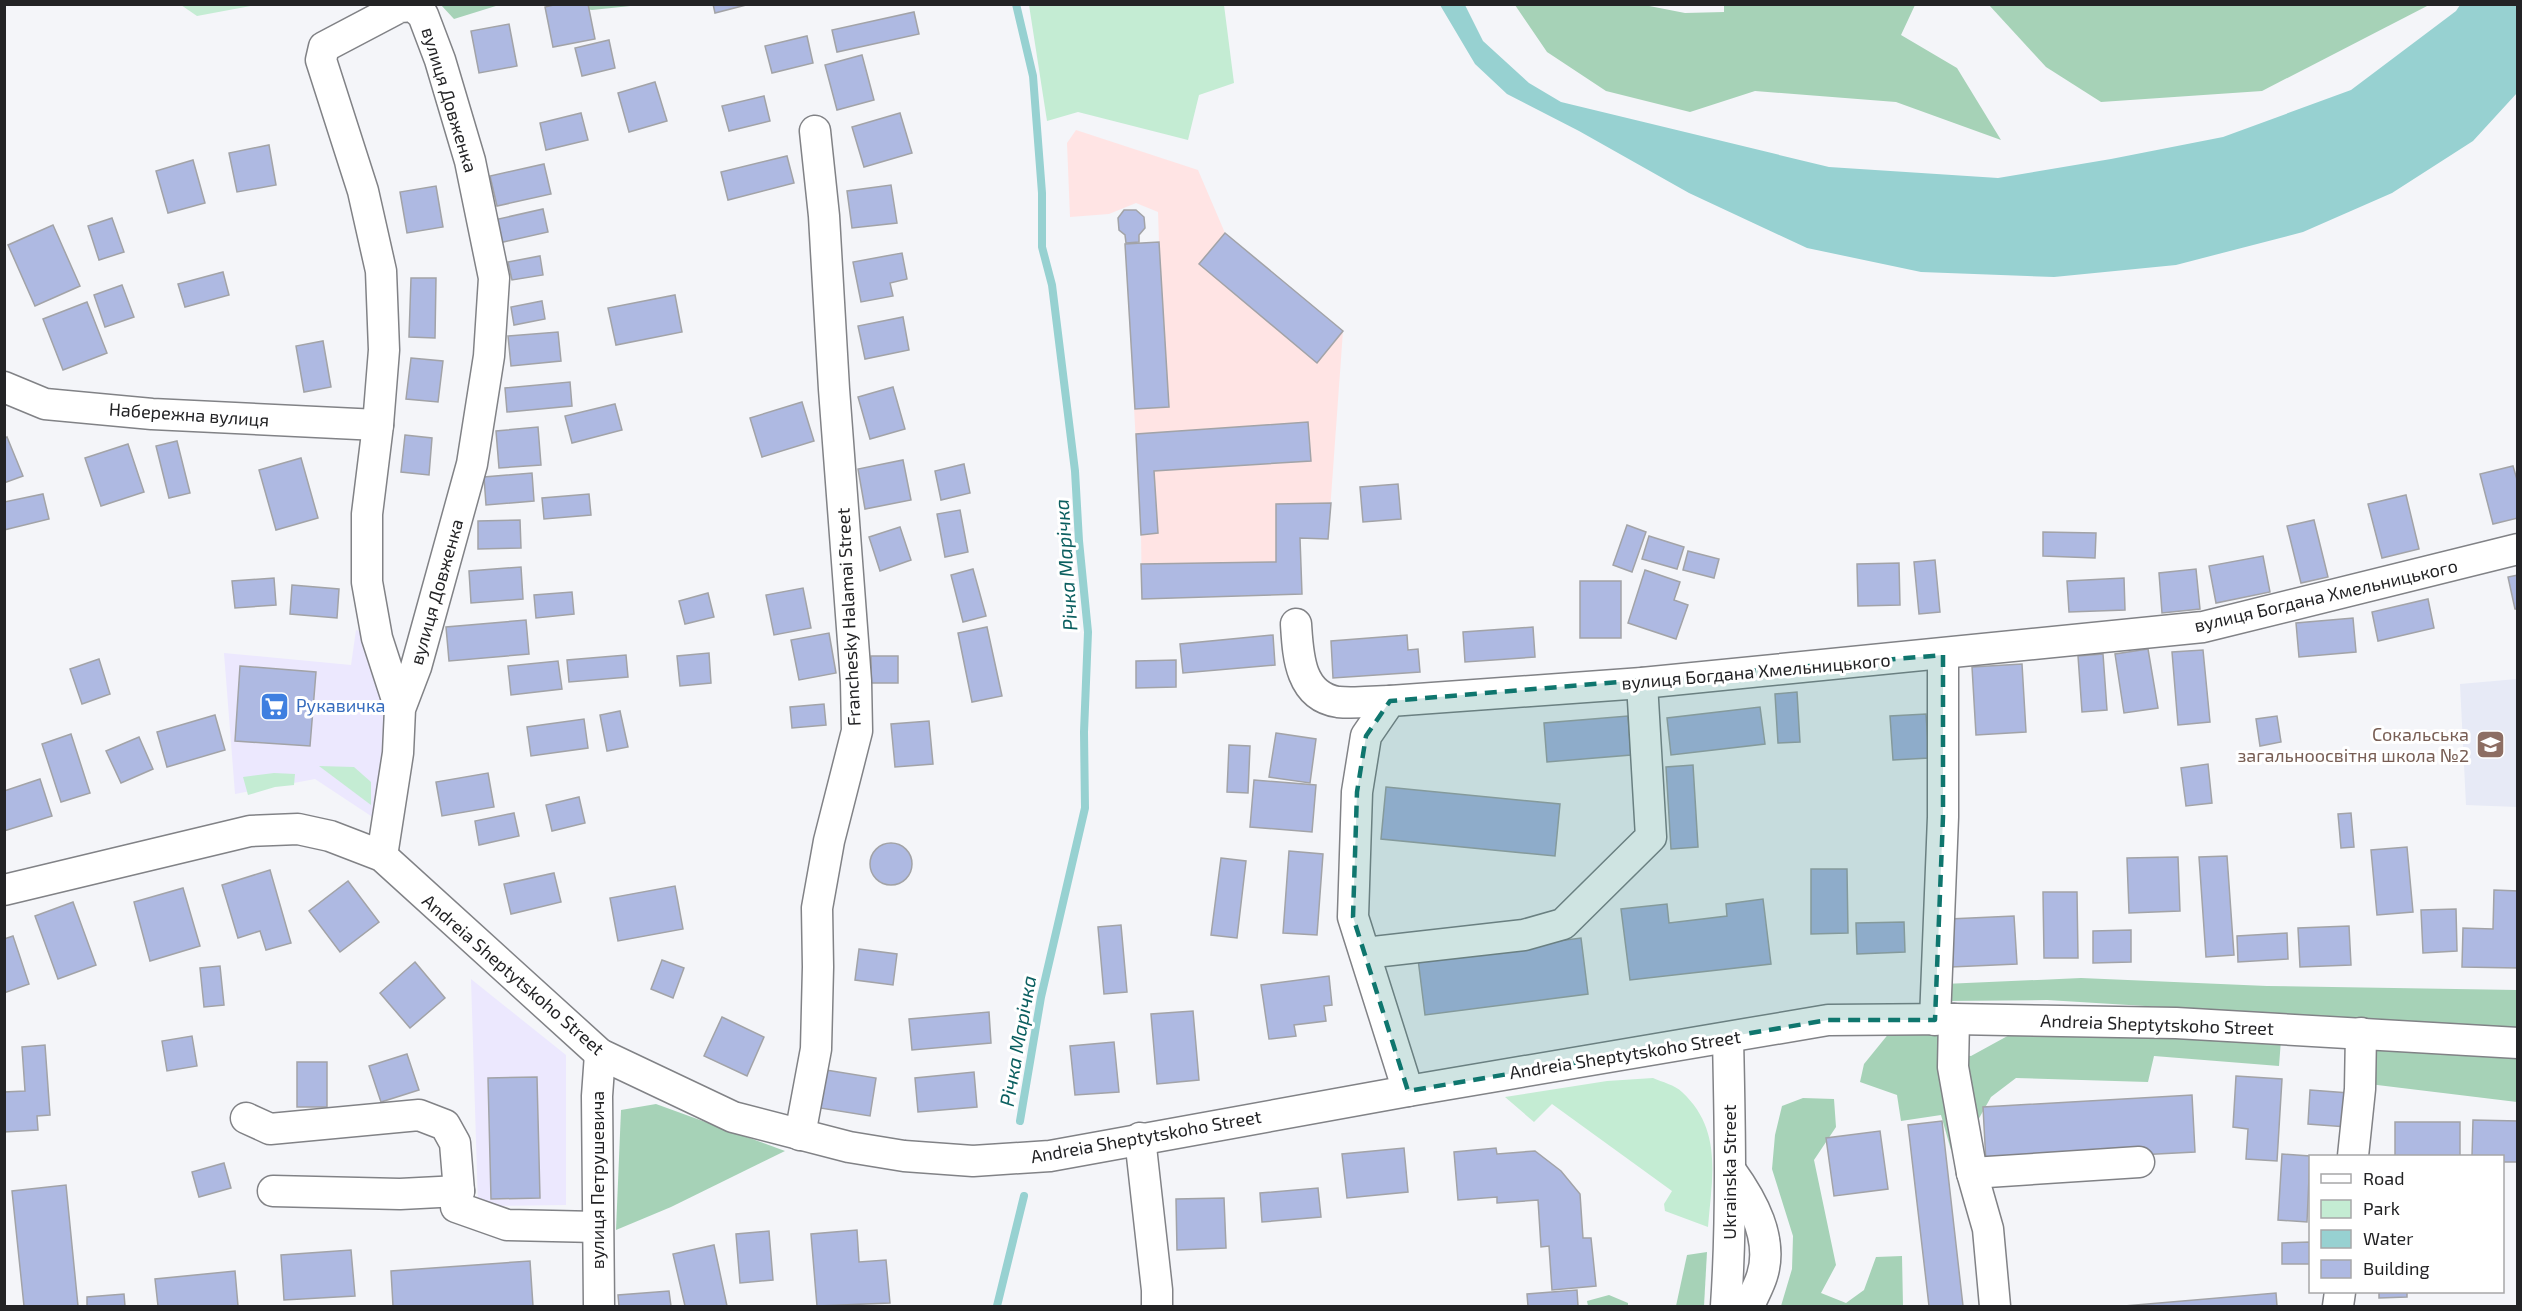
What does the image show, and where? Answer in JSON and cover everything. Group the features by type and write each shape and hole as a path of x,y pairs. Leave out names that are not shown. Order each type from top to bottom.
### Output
{"street":[{"name":"вулиця Довженка","path":"382,856 398,753 400,709 416,667 472,464 489,356 494,278 470,161 440,60 423,15 413,6 400,7 324,46 321,60 363,191 381,271 384,350 367,514 367,582 377,638 400,709"},
{"name":"Franchesky Halamai Street","path":"800,1135 816,1049 817,908 829,841 847,778 856,731 856,681 834,389 824,216 815,130"},
{"name":"Набережна вулиця","path":"4,387 45,404 152,414 378,425"},
{"name":"вулиця Богдана Хмельницького","path":"1296,624 1298,660 1306,681 1320,695 1338,702 1390,700 1642,683 1943,655 2203,627 2517,549"},
{"path":"1943,655 1944,1019 1972,1173 1988,1229 1995,1306"},
{"path":"1365,952 1524,935 1563,924 1651,837 1642,683"},
{"path":"1390,700 1366,736 1357,792 1353,916 1408,1090"},
{"name":"Andreia Sheptytskoho Street","path":"4,890 250,831 298,828 330,836 382,856 600,1054 733,1117 800,1135 904,1156 973,1161 1050,1156 1408,1090 1827,1020 1944,1019 2176,1023 2517,1043"},
{"path":"2353,1155 2360,1089 2361,1033"},
{"name":"Ukrainska Street","path":"1726,1306 1731,1171 1728,1038"},
{"name":"вулиця Петрушевича","path":"599,1306 597,1096 600,1054"},
{"path":"246,1118 270,1129 419,1116 445,1125 455,1143 459,1191 456,1207 507,1225 597,1227"},
{"path":"1140,1138 1157,1306"},
{"path":"1972,1173 2139,1162"},
{"path":"1731,1171 1748,1194 1765,1236 1763,1274 1749,1306"},
{"path":"273,1191 400,1194 459,1191"}],"highlighted area":[{"path":"1943,655 1943,817 1935,1020 1828,1020 1408,1091 1353,917 1357,792 1366,736 1390,701"}],"shaded area":[{"path":"1076,130 1198,170 1225,233 1343,331 1328,539 1300,538 1302,594 1142,599 1141,535 1125,244 1159,242 1158,212 1136,203 1109,214 1070,217 1067,143"},
{"path":"356,630 366,633 390,717 374,818 315,779 235,794 224,653 351,665"},
{"name":"Сокальська загальноосвітня школа №2","path":"2517,679 2517,807 2466,805 2460,684"},
{"path":"471,979 566,1055 566,1205 478,1206"}],"green space":[{"path":"1639,4 1685,13 1724,12 1724,4 1915,5 1901,35 1957,68 2001,140 1896,102 1755,91 1690,112 1606,91 1547,52 1515,5"},
{"path":"181,5 256,5 197,16"},
{"path":"441,5 499,5 454,19"},
{"path":"560,5 640,5 592,10"},
{"path":"1029,5 1224,5 1234,83 1199,95 1188,140 1078,112 1047,121"},
{"path":"1989,5 2429,5 2262,91 2101,102 2046,67"},
{"path":"319,766 354,767 371,782 371,805"},
{"path":"274,773 295,774 294,785 275,787 248,795 243,777"},
{"path":"2081,978 2267,986 2517,990 2517,1029 2047,1000 1947,1001 1944,984"},
{"path":"1940,1031 1947,1053 1971,1056 2013,1033 2281,1040 2279,1066 2154,1056 2148,1082 2016,1078 1991,1097 1973,1129 1951,1150 1941,1115 1901,1121 1897,1095 1860,1082 1864,1064 1890,1032"},
{"path":"2370,1050 2517,1058 2517,1102 2369,1084"},
{"path":"1653,1078 1682,1092 1704,1122 1712,1155 1708,1227 1665,1211 1664,1204 1672,1191 1552,1104 1534,1122 1505,1097 1607,1081"},
{"path":"1803,1098 1834,1099 1836,1127 1814,1160 1836,1265 1821,1293 1846,1303 1864,1290 1876,1257 1902,1256 1903,1306 1781,1306 1792,1269 1793,1236 1772,1169 1775,1135 1782,1106"},
{"path":"656,1104 785,1151 671,1207 616,1230 621,1110"},
{"path":"1707,1252 1704,1306 1676,1306 1687,1255"},
{"path":"1609,1295 1628,1303 1628,1306 1588,1306 1587,1301"}],"water":[{"path":"1440,5 1465,5 1483,41 1529,83 1561,102 1829,167 1998,178 2223,137 2351,90 2456,11 2460,5 2517,5 2517,93 2473,141 2392,193 2303,232 2176,265 2054,277 1921,272 1807,248 1689,193 1579,131 1507,94 1475,64"}],"building":[{"path":"558,4 588,4 595,39 553,47 545,7"},
{"path":"713,4 750,4 715,13"},
{"path":"914,12 919,34 837,52 832,30"},
{"path":"509,24 517,66 479,73 471,31"},
{"path":"807,36 813,63 772,73 765,46"},
{"path":"609,40 615,68 582,76 575,48"},
{"path":"862,55 874,100 837,110 825,65"},
{"path":"655,82 667,121 629,132 618,93"},
{"path":"764,96 770,121 729,131 722,106"},
{"path":"581,113 588,140 546,150 540,123"},
{"path":"900,113 912,153 864,167 852,127"},
{"path":"269,145 276,185 237,192 229,153"},
{"path":"787,156 794,183 728,200 721,172"},
{"path":"193,160 205,203 168,213 156,171"},
{"path":"544,164 551,194 497,206 490,176"},
{"path":"891,185 897,223 852,228 847,191"},
{"path":"436,186 443,227 407,233 400,192"},
{"path":"543,209 548,232 499,243 494,220"},
{"path":"1124,210 1136,210 1144,217 1145,228 1139,235 1139,242 1126,243 1125,235 1119,230 1118,218"},
{"path":"112,218 124,252 99,260 88,226"},
{"path":"53,225 80,286 35,306 8,245"},
{"path":"1225,233 1343,331 1317,363 1199,264"},
{"path":"1159,242 1169,407 1135,409 1125,244"},
{"path":"902,253 907,279 890,283 893,296 861,302 853,262"},
{"path":"540,256 543,275 512,280 508,262"},
{"path":"223,272 229,295 185,307 178,284"},
{"path":"411,278 436,278 435,338 409,337"},
{"path":"122,285 134,317 105,327 94,295"},
{"path":"675,295 682,332 616,345 608,308"},
{"path":"542,301 545,319 514,325 511,307"},
{"path":"87,302 107,353 63,370 43,319"},
{"path":"903,317 909,350 865,359 858,326"},
{"path":"558,332 561,361 511,366 508,336"},
{"path":"323,341 331,387 304,392 296,346"},
{"path":"411,358 443,361 438,402 406,399"},
{"path":"570,382 572,406 507,412 505,388"},
{"path":"893,387 905,429 870,439 858,397"},
{"path":"802,402 814,441 762,457 750,418"},
{"path":"615,404 622,430 572,443 565,416"},
{"path":"1308,422 1311,461 1154,471 1158,533 1141,535 1136,434"},
{"path":"538,427 541,465 499,468 496,431"},
{"path":"405,435 432,438 429,475 401,472"},
{"path":"7,437 23,476 4,483 4,439"},
{"path":"177,441 190,493 169,498 156,446"},
{"path":"128,444 144,492 101,506 85,458"},
{"path":"301,458 318,518 276,530 259,470"},
{"path":"903,460 911,500 865,509 858,469"},
{"path":"964,464 970,493 941,500 935,471"},
{"path":"2513,466 2518,483 2518,518 2493,524 2480,474"},
{"path":"532,473 534,501 486,505 484,477"},
{"path":"1398,484 1401,519 1363,522 1360,487"},
{"path":"43,494 49,519 4,530 4,502"},
{"path":"589,494 591,515 544,519 542,498"},
{"path":"2406,495 2419,549 2382,558 2368,504"},
{"path":"1331,503 1328,539 1300,538 1302,594 1142,599 1141,564 1276,562 1276,504"},
{"path":"960,510 968,552 945,557 937,514"},
{"path":"520,520 521,548 478,549 478,521"},
{"path":"2314,520 2328,577 2301,583 2287,526"},
{"path":"1627,525 1646,532 1632,572 1613,565"},
{"path":"900,527 911,560 880,571 869,537"},
{"path":"2043,532 2096,533 2095,558 2043,556"},
{"path":"1649,536 1684,547 1677,569 1642,559"},
{"path":"1688,551 1719,559 1714,578 1683,570"},
{"path":"2263,556 2270,592 2216,603 2209,566"},
{"path":"1935,560 1940,612 1919,614 1914,562"},
{"path":"1899,563 1900,605 1858,606 1857,564"},
{"path":"521,567 523,599 471,603 469,571"},
{"path":"973,569 986,616 963,622 951,575"},
{"path":"2196,569 2200,609 2162,613 2159,573"},
{"path":"1645,570 1680,582 1674,600 1688,605 1676,639 1628,623"},
{"path":"2518,575 2518,609 2515,609 2508,577"},
{"path":"274,578 276,605 235,608 232,581"},
{"path":"2124,578 2125,610 2069,612 2067,581"},
{"path":"1580,581 1621,581 1621,638 1580,638"},
{"path":"292,585 339,589 337,618 290,614"},
{"path":"803,588 811,628 774,635 766,595"},
{"path":"572,592 574,614 536,618 534,595"},
{"path":"708,593 714,617 685,624 679,601"},
{"path":"2428,599 2434,628 2378,641 2372,612"},
{"path":"2353,618 2356,652 2299,657 2296,623"},
{"path":"526,620 529,654 449,661 446,627"},
{"path":"987,627 1002,696 972,702 958,633"},
{"path":"1533,627 1535,657 1465,662 1463,632"},
{"path":"829,633 836,673 799,680 791,640"},
{"path":"1273,635 1275,665 1183,673 1180,644"},
{"path":"1407,635 1408,650 1418,649 1420,672 1333,678 1331,641"},
{"path":"2148,649 2158,708 2124,713 2115,654"},
{"path":"2203,650 2210,722 2178,725 2172,652"},
{"path":"709,653 711,683 680,686 677,656"},
{"path":"2103,654 2107,710 2082,712 2078,656"},
{"path":"626,655 628,677 569,682 567,660"},
{"path":"871,656 898,656 898,683 871,683"},
{"path":"99,659 110,694 82,704 70,669"},
{"path":"1176,660 1176,687 1136,688 1136,661"},
{"path":"558,661 562,689 511,695 508,666"},
{"path":"2022,664 2026,732 1976,735 1972,667"},
{"name":"Рукавичка","path":"240,666 316,672 310,746 235,741"},
{"path":"1797,692 1800,742 1778,743 1775,694"},
{"path":"824,704 826,725 792,728 790,707"},
{"path":"1760,707 1765,744 1671,755 1667,718"},
{"path":"620,711 628,747 607,751 600,715"},
{"path":"1926,714 1929,758 1893,760 1890,716"},
{"path":"215,715 225,750 167,767 157,732"},
{"path":"1628,716 1631,755 1547,762 1544,723"},
{"path":"2277,716 2281,742 2260,746 2256,719"},
{"path":"584,719 588,748 531,756 527,727"},
{"path":"929,721 933,764 895,767 891,724"},
{"path":"1276,733 1316,739 1310,783 1269,777"},
{"path":"71,734 90,793 61,802 42,744"},
{"path":"139,737 153,769 121,783 106,751"},
{"path":"1229,745 1250,746 1248,793 1227,792"},
{"path":"2208,764 2212,803 2186,806 2181,768"},
{"path":"1693,765 1698,847 1671,849 1666,767"},
{"path":"488,773 494,807 442,816 436,782"},
{"path":"40,779 52,816 4,831 4,791"},
{"path":"1254,780 1316,785 1312,832 1250,827"},
{"path":"1386,787 1560,804 1555,856 1381,839"},
{"path":"579,797 585,823 552,831 546,805"},
{"path":"514,813 519,836 479,845 475,821"},
{"path":"2351,813 2354,847 2341,848 2338,814"},
{"path":"891,843 906,849 912,864 906,879 891,885 876,879 870,864 876,849"},
{"path":"2407,847 2413,912 2377,915 2371,850"},
{"path":"1289,851 1323,854 1317,935 1283,933"},
{"path":"2227,856 2234,955 2206,957 2199,857"},
{"path":"2178,857 2180,911 2129,913 2127,858"},
{"path":"1221,858 1246,861 1237,938 1211,935"},
{"path":"1811,869 1847,869 1848,933 1811,934"},
{"path":"270,870 291,943 266,950 260,931 238,938 222,885"},
{"path":"554,873 561,902 511,914 504,884"},
{"path":"348,881 379,922 340,952 309,911"},
{"path":"675,886 683,929 618,941 610,898"},
{"path":"183,888 200,946 150,961 134,902"},
{"path":"2494,890 2518,891 2518,968 2462,967 2463,928 2493,929"},
{"path":"2043,892 2077,892 2078,958 2044,958"},
{"path":"1763,899 1771,964 1630,980 1621,909 1667,904 1669,923 1727,916 1726,904"},
{"path":"73,902 96,965 58,979 35,916"},
{"path":"2456,909 2457,951 2423,953 2421,910"},
{"path":"2014,916 2017,964 1951,967 1949,919"},
{"path":"1904,922 1905,952 1857,954 1856,923"},
{"path":"1121,925 1127,992 1104,994 1098,927"},
{"path":"2349,926 2351,965 2300,967 2298,928"},
{"path":"2131,930 2131,962 2093,963 2093,931"},
{"path":"2287,933 2288,959 2238,962 2237,936"},
{"path":"13,936 29,984 4,993 4,939"},
{"path":"1581,938 1588,994 1425,1015 1418,959"},
{"path":"859,949 897,954 893,985 855,980"},
{"path":"662,960 684,968 673,998 651,989"},
{"path":"415,962 445,998 410,1028 380,993"},
{"path":"220,966 224,1005 204,1007 200,968"},
{"path":"1329,976 1332,1005 1324,1006 1326,1021 1294,1025 1296,1036 1269,1039 1261,985"},
{"path":"1193,1011 1199,1080 1157,1084 1151,1014"},
{"path":"989,1012 991,1043 912,1050 909,1019"},
{"path":"722,1017 764,1037 747,1076 704,1056"},
{"path":"192,1036 197,1066 167,1071 162,1041"},
{"path":"1114,1042 1119,1092 1075,1095 1070,1046"},
{"path":"45,1045 50,1115 37,1116 38,1130 4,1132 4,1092 25,1091 22,1047"},
{"path":"407,1054 419,1090 381,1102 369,1066"},
{"path":"297,1062 327,1062 327,1107 297,1107"},
{"path":"826,1070 876,1078 870,1116 820,1108"},
{"path":"974,1072 977,1107 918,1112 915,1078"},
{"path":"2236,1076 2282,1079 2277,1161 2246,1159 2248,1129 2233,1127"},
{"path":"537,1077 540,1198 491,1199 488,1078"},
{"path":"2310,1090 2349,1093 2347,1127 2308,1124"},
{"path":"2192,1095 2195,1152 1986,1163 1983,1107"},
{"path":"2473,1120 2518,1121 2518,1162 2504,1162 2504,1155 2472,1155"},
{"path":"1942,1121 1963,1306 1929,1306 1908,1125"},
{"path":"2395,1122 2460,1122 2460,1155 2395,1155"},
{"path":"1880,1131 1888,1189 1834,1196 1826,1138"},
{"path":"1404,1148 1408,1192 1347,1198 1342,1154"},
{"path":"1496,1148 1497,1154 1535,1151 1561,1171 1580,1194 1583,1238 1591,1238 1596,1286 1552,1290 1549,1246 1541,1247 1538,1200 1497,1203 1497,1197 1458,1200 1454,1152"},
{"path":"2282,1154 2309,1156 2307,1222 2278,1220"},
{"path":"224,1163 231,1188 199,1197 192,1172"},
{"path":"66,1185 78,1306 24,1306 12,1191"},
{"path":"1318,1188 1321,1217 1262,1222 1260,1193"},
{"path":"1224,1198 1226,1248 1177,1250 1176,1199"},
{"path":"857,1230 859,1262 886,1260 890,1303 817,1306 811,1234"},
{"path":"769,1231 773,1280 740,1283 736,1234"},
{"path":"2309,1242 2309,1264 2282,1264 2282,1243"},
{"path":"714,1245 727,1306 685,1306 673,1254"},
{"path":"351,1250 355,1296 284,1300 281,1255"},
{"path":"530,1261 533,1306 393,1306 391,1271"},
{"path":"235,1271 238,1306 158,1306 155,1279"},
{"path":"1577,1290 1578,1306 1528,1306 1527,1294"},
{"path":"669,1291 671,1306 619,1306 618,1295"},
{"path":"2276,1293 2277,1306 2124,1306"},
{"path":"2379,1293 2407,1293 2407,1297 2379,1298"},
{"path":"124,1294 125,1306 87,1306 87,1297"}],"waterway":[{"name":"Річка Марічка","path":"1016,4 1033,76 1042,193 1042,247 1052,285 1075,471 1088,632 1084,732 1085,808 1041,997 1020,1121"},
{"name":"Річка Марічка","path":"997,1306 1024,1196"}],"place":[{"name":"Рукавичка","path":"275,706"},
{"name":"Сокальська загальноосвітня школа №2","path":"2490,745"}]}
